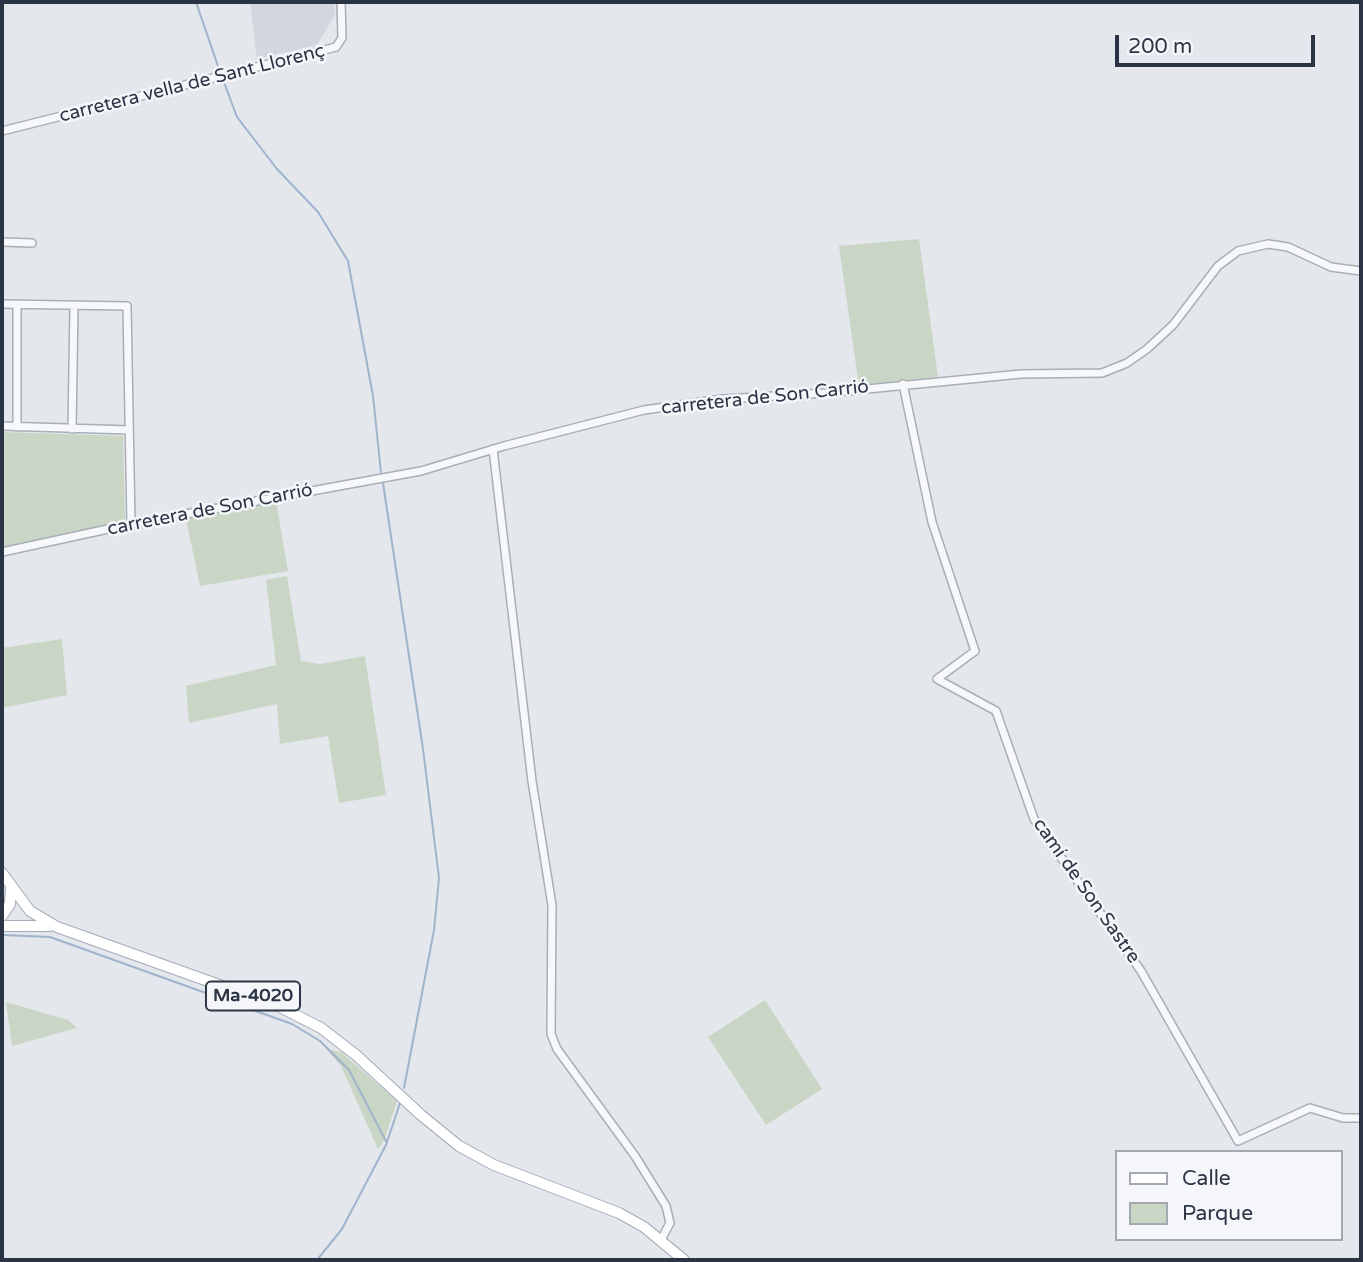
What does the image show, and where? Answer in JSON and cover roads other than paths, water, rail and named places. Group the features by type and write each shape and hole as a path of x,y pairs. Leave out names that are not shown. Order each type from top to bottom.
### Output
{"main road":[{"name":"Ma-4020","path":"2,873 30,911 57,927 220,984 300,1016 356,1055 459,1146 494,1165 619,1213 661,1240 684,1260"},
{"path":"2,916 10,904 11,888"},
{"name":"Ma-4020","path":"2,926 57,927"}],"street":[{"name":"carretera vella de Sant Llorenç","path":"2,131 336,47 342,38 341,2"},
{"path":"2,242 32,243"},
{"name":"carretera de Son Carrió","path":"2,552 131,524 413,472 643,410 723,399 826,393 1021,374 1090,374 1120,366 1147,349 1173,326 1218,266 1238,251 1268,244 1288,247 1331,267 1361,271"},
{"path":"2,304 127,306 131,524"},
{"path":"17,304 17,427"},
{"path":"72,429 74,306"},
{"name":"camí de Son Sastre","path":"902,384 932,522 975,651 942,672 937,679 996,711 1034,819 1141,971 1238,1141 1310,1108 1343,1118 1361,1118"},
{"path":"2,426 129,430"},
{"path":"493,449 531,781 552,905 551,1034 556,1049 635,1156 666,1206 670,1223 661,1240"}],"waterway":[{"path":"196,2 220,72"},
{"path":"222,77 237,117 277,169 318,212 348,261 373,396 381,473"},
{"path":"383,483 423,749 439,878 434,930 404,1088"},
{"path":"2,935 50,937 292,1024 320,1041 349,1070 387,1143 342,1229 317,1260"},
{"path":"387,1142 400,1103"}]}
